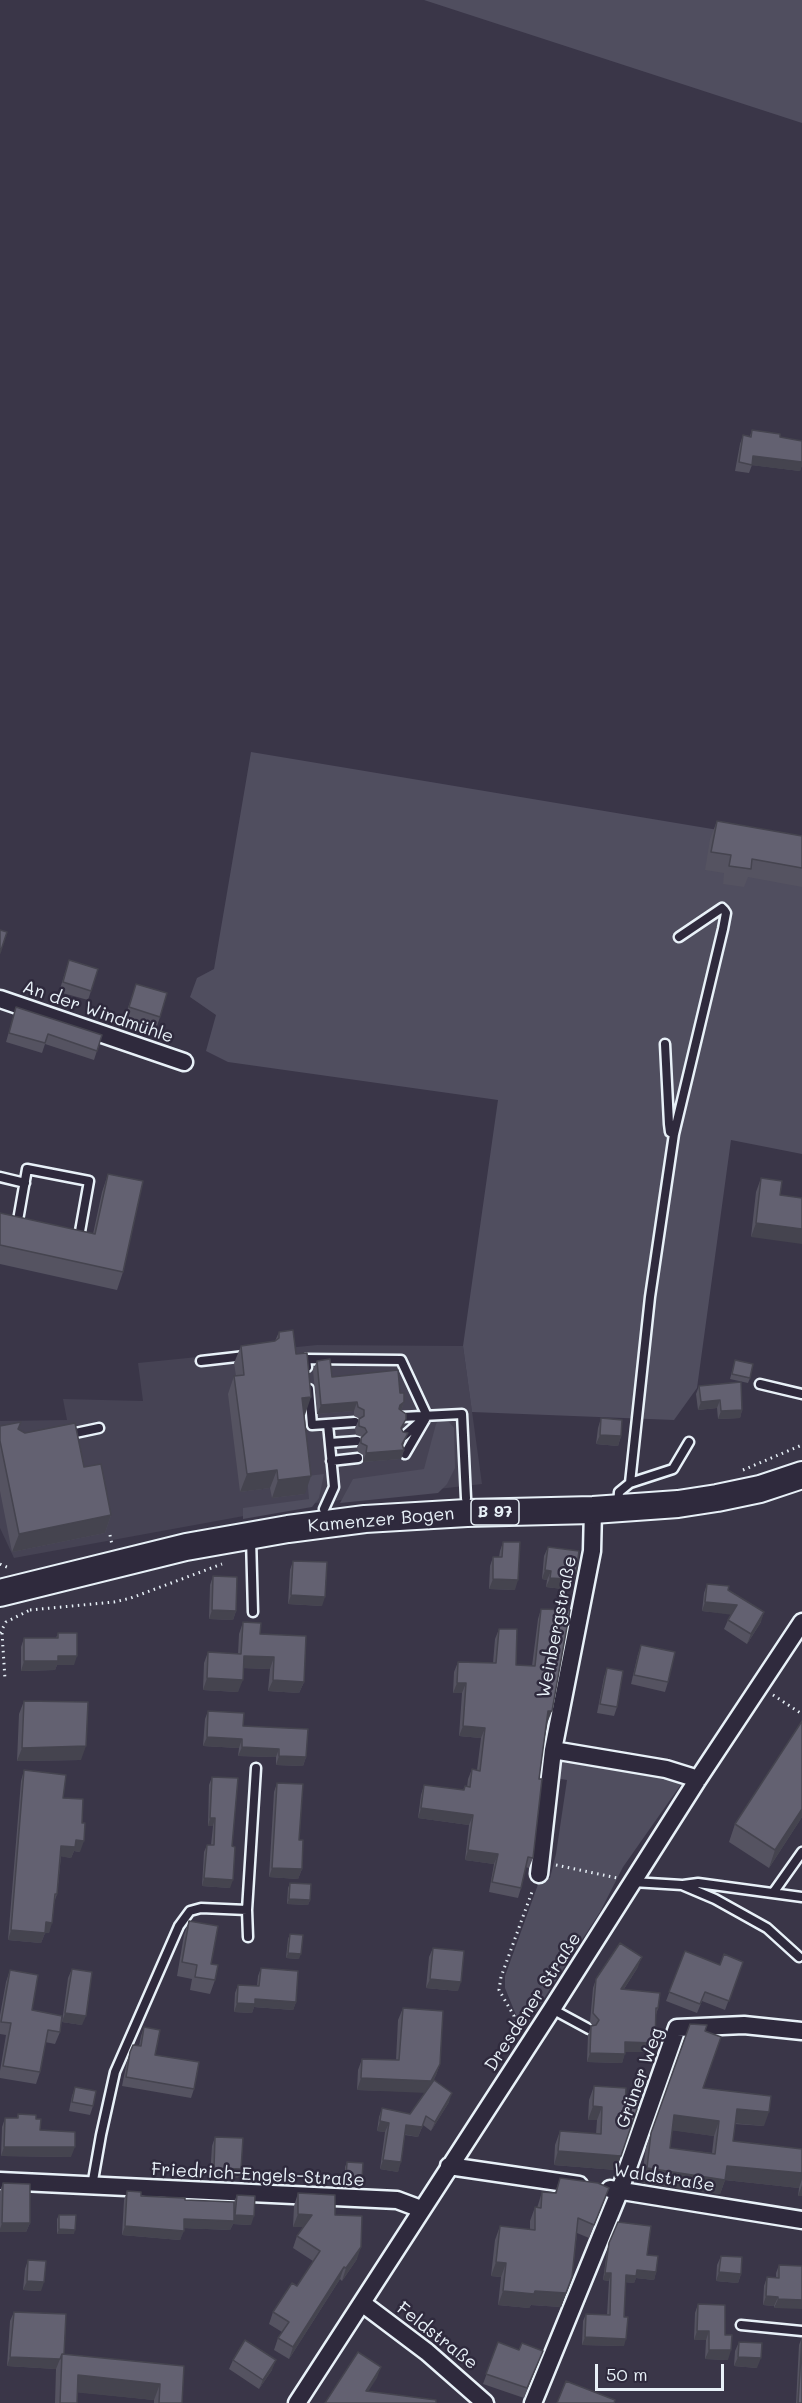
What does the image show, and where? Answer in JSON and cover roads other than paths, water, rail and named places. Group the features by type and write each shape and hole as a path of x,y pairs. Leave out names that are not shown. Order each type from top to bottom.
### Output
{"main road":[{"name":"Kamenzer Bogen","path":"0,1593 114,1564 251,1545 365,1519 467,1513 606,1510 717,1498 760,1489 802,1475"}],"street":[{"name":"An der Windmühle","path":"0,999 184,1062"},
{"name":"Weinbergstraße","path":"540,1868 553,1750 592,1551 606,1510"},
{"name":"Dresdener Straße","path":"297,2403 698,1779 802,1622"},
{"path":"553,1750 666,1769 698,1779"},
{"name":"Grüner Weg","path":"620,2190 677,2028 744,2025 802,2031"},
{"name":"Waldstraße","path":"449,2166 620,2190 802,2220"},
{"name":"Friedrich-Engels-Straße","path":"0,2181 397,2200 421,2209"},
{"path":"533,2403 620,2190"},
{"name":"Feldstraße","path":"362,2303 427,2352 485,2403"}],"lane":[{"path":"630,1483 650,1297 674,1134 723,929 724,910 722,908 679,937"},
{"path":"666,1044 669,1124 670,1132 674,1134"},
{"path":"27,1169 89,1181 79,1237 17,1226 25,1183 27,1169"},
{"path":"0,1178 25,1183"},
{"path":"201,1361 256,1355"},
{"path":"355,1422 312,1425 306,1359 401,1360 426,1416"},
{"path":"760,1384 802,1394"},
{"path":"402,1417 462,1414 466,1497"},
{"path":"404,1436 426,1416"},
{"path":"405,1454 426,1416"},
{"path":"324,1509 334,1487 328,1424"},
{"path":"53,1438 99,1428"},
{"path":"330,1443 357,1441"},
{"path":"606,1510 619,1492 630,1483 673,1469 689,1442"},
{"path":"332,1461 358,1458"},
{"path":"251,1545 253,1612"},
{"path":"248,1938 247,1911 256,1768"},
{"path":"773,1893 802,1852"},
{"path":"633,1882 682,1885 698,1883 802,1897"},
{"path":"682,1885 715,1899 767,1928 799,1958"},
{"path":"92,2187 100,2134 115,2072 179,1926 190,1911 201,1908 247,1911"},
{"path":"552,2009 589,2029"},
{"path":"741,2325 802,2331"}]}
